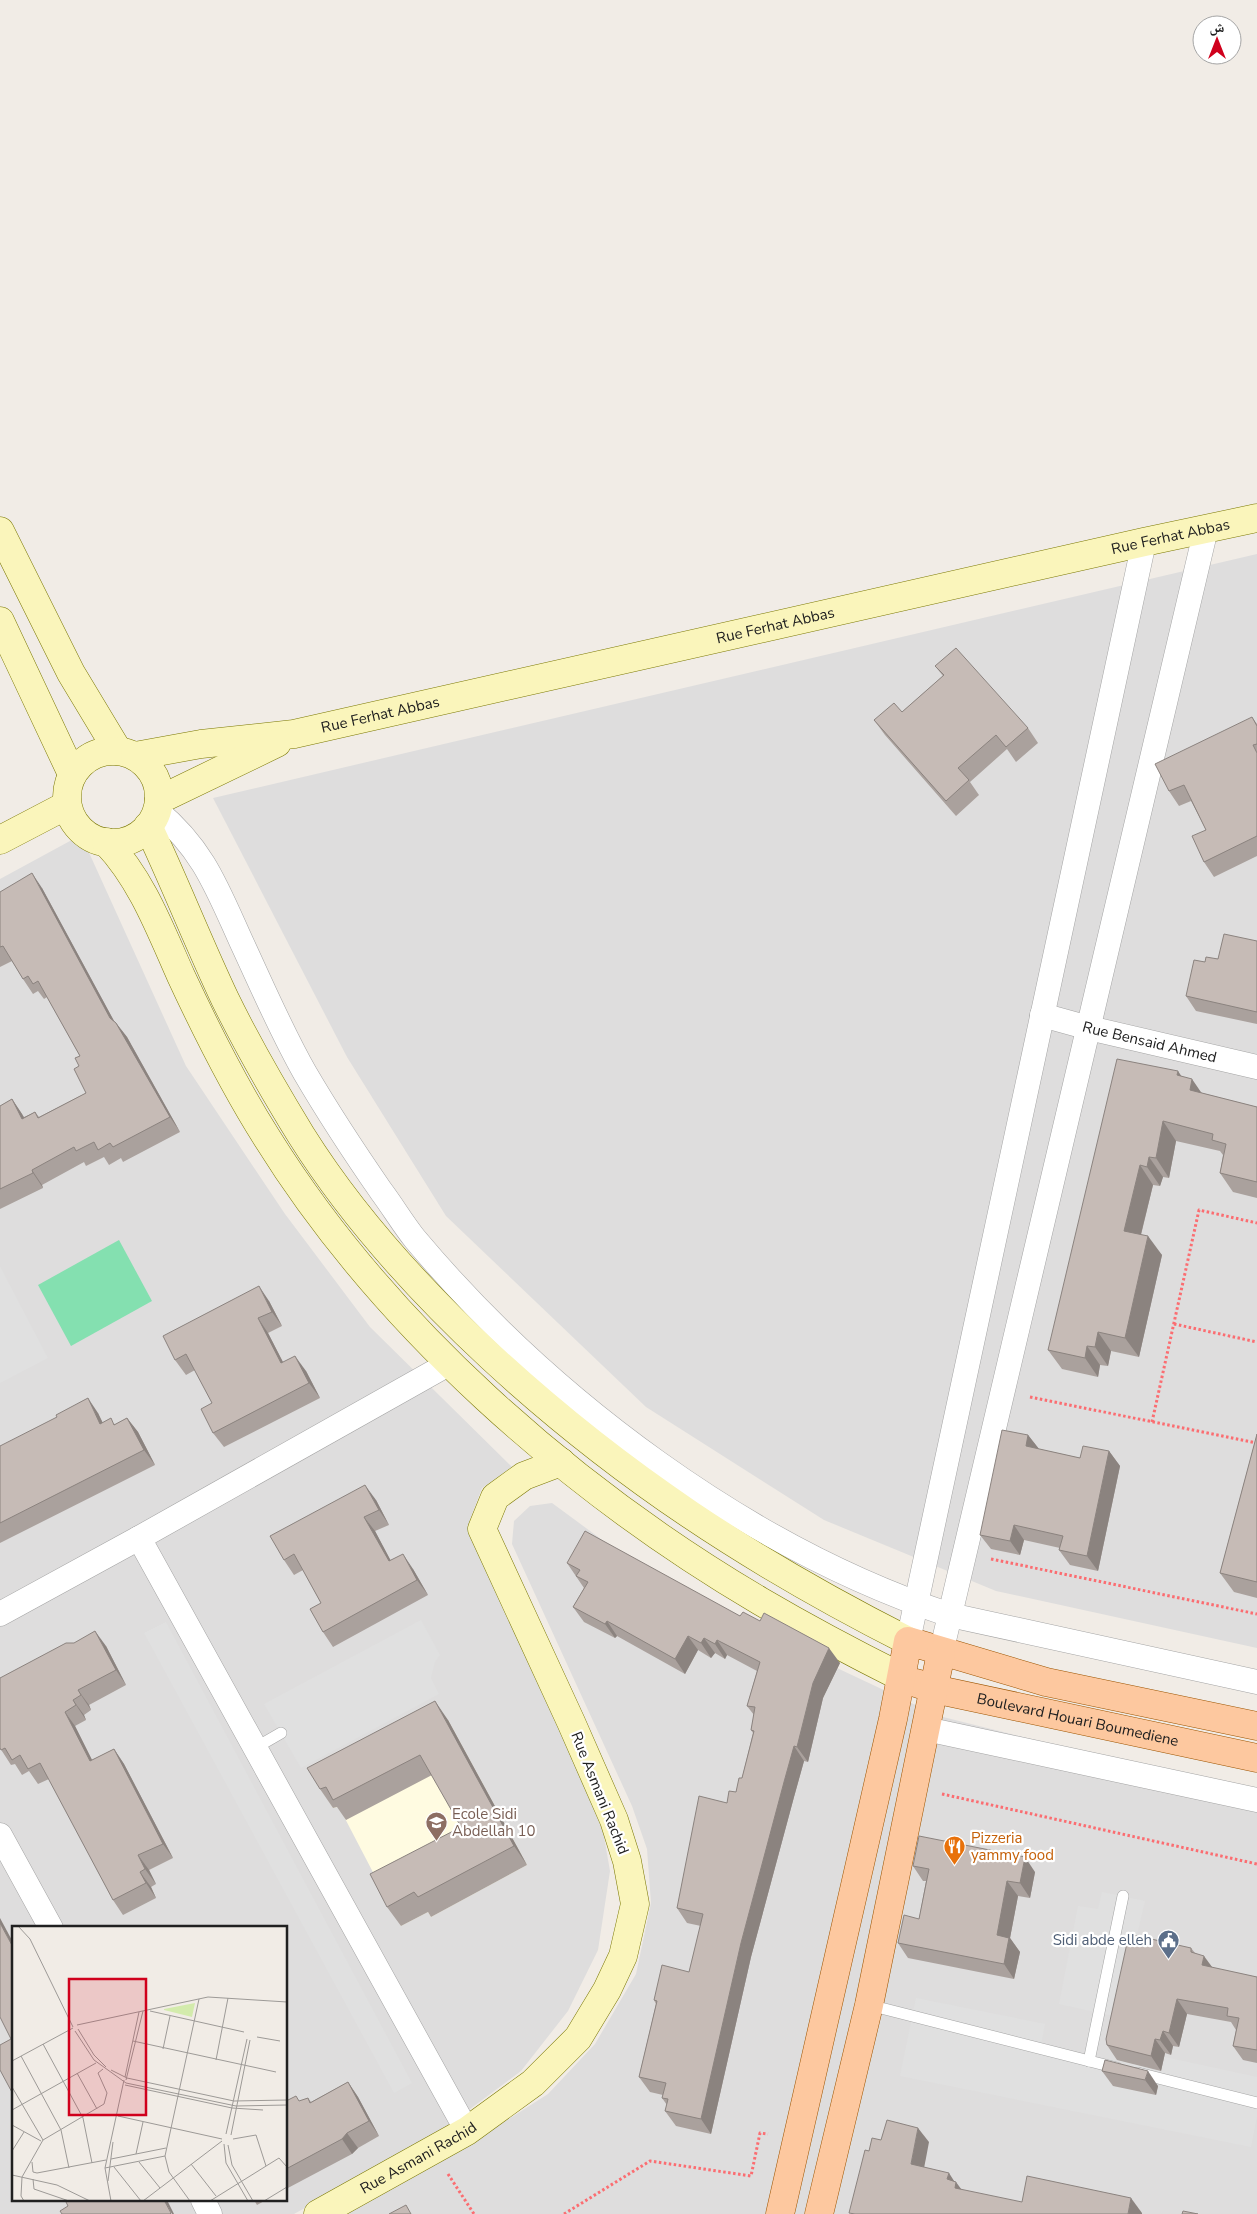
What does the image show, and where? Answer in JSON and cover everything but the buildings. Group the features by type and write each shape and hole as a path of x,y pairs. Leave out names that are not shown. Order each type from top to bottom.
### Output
{"main road":[{"name":"Rue Ferhat Abbas","path":"126,753 294,734 1257,518"},
{"path":"0,531 71,673 126,753"},
{"path":"0,621 72,774"},
{"name":"Rue Ferhat Abbas","path":"155,812 294,734"},
{"path":"155,812 129,839 118,842 106,842 92,838 80,829 72,818 67,804 67,789 72,774 84,760 100,752 126,753 146,764 158,787 155,812 226,1002 297,1128 367,1227 433,1301 525,1388 644,1484 772,1569 839,1607 908,1641 780,2214"},
{"path":"0,840 67,804"},
{"path":"106,842 138,882 219,1056 275,1152 339,1241 368,1277 450,1363 561,1462 691,1558 774,1610 901,1677"},
{"name":"Rue Asmani Rachid","path":"318,2214 467,2131 533,2083 578,2038 607,1990 623,1956 635,1904 627,1861 614,1820 482,1530 495,1497 524,1476 561,1462"},
{"name":"Boulevard Houari Boumediene","path":"908,1641 941,1653 1046,1682 1257,1726"},
{"path":"819,2214 869,2005 941,1653"},
{"name":"Boulevard Houari Boumediene","path":"901,1677 934,1689 1257,1758"}],"street":[{"path":"941,1653 1206,529"},
{"path":"908,1641 1144,542"},
{"path":"155,812 175,826 206,864 286,1040 334,1124 414,1237 473,1303 596,1416 679,1478 762,1529 851,1575 916,1603 950,1614 1257,1682"},
{"name":"Rue Bensaid Ahmed","path":"1042,1015 1088,1028 1257,1067"},
{"path":"0,1614 450,1363"},
{"path":"139,1538 467,2131"},
{"path":"926,1730 1257,1800"},
{"path":"0,1835 51,1926"},
{"path":"204,2202 210,2214"}],"lane":[{"path":"255,1748 281,1733"},
{"path":"1089,2061 1123,1896"},
{"path":"869,2005 1257,2103"}],"path":[{"path":"1152,1422 1199,1210 1257,1223"},
{"path":"1174,1324 1257,1342"},
{"path":"1003,1391 1257,1443"},
{"path":"965,1554 1257,1614"},
{"path":"914,1788 1257,1864"},
{"path":"564,2214 650,2161 751,2176 760,2133 797,2140"},
{"path":"432,2150 474,2214"}],"shaded area":[{"path":"1257,554 1257,1648 996,1591 824,1520 646,1407 446,1216 347,1057 213,798"},
{"path":"81,835 186,1066 285,1214 370,1327 512,1467 482,1488 469,1522 599,1808 610,1871 598,1950 568,2011 521,2071 431,2138 294,2214 0,2214 0,879"},
{"path":"0,1266 48,1358 0,1383"},
{"path":"552,1503 605,1542 752,1628 939,1716 1257,1795 1257,2214 343,2214 493,2129 548,2094 595,2044 636,1974 651,1903 647,1849 632,1806 512,1544 514,1521 530,1506"},
{"path":"421,1620 440,1655 435,1662 431,1678 439,1694 301,1768 264,1704"},
{"path":"166,1622 412,2083 394,2093 144,1633"},
{"name":"Ecole Sidi Abdellah 10","path":"448,1720 527,1865 431,1917 428,1912 401,1926 339,1807 333,1808 320,1787"},
{"path":"1102,1892 1145,1901 1118,2017 1059,2004 1078,1906 1098,1909"},
{"path":"916,1998 1045,2024 1040,2049 1133,2067 1137,2051 1257,2077 1257,2116 1251,2147 900,2076"}],"green space":[{"path":"119,1240 152,1301 71,1346 38,1285"}],"place":[{"name":"Ecole Sidi Abdellah 10","path":"436,1842"},
{"name":"Pizzeria yammy food","path":"955,1866"},
{"name":"Sidi abde elleh","path":"1168,1959"}]}
